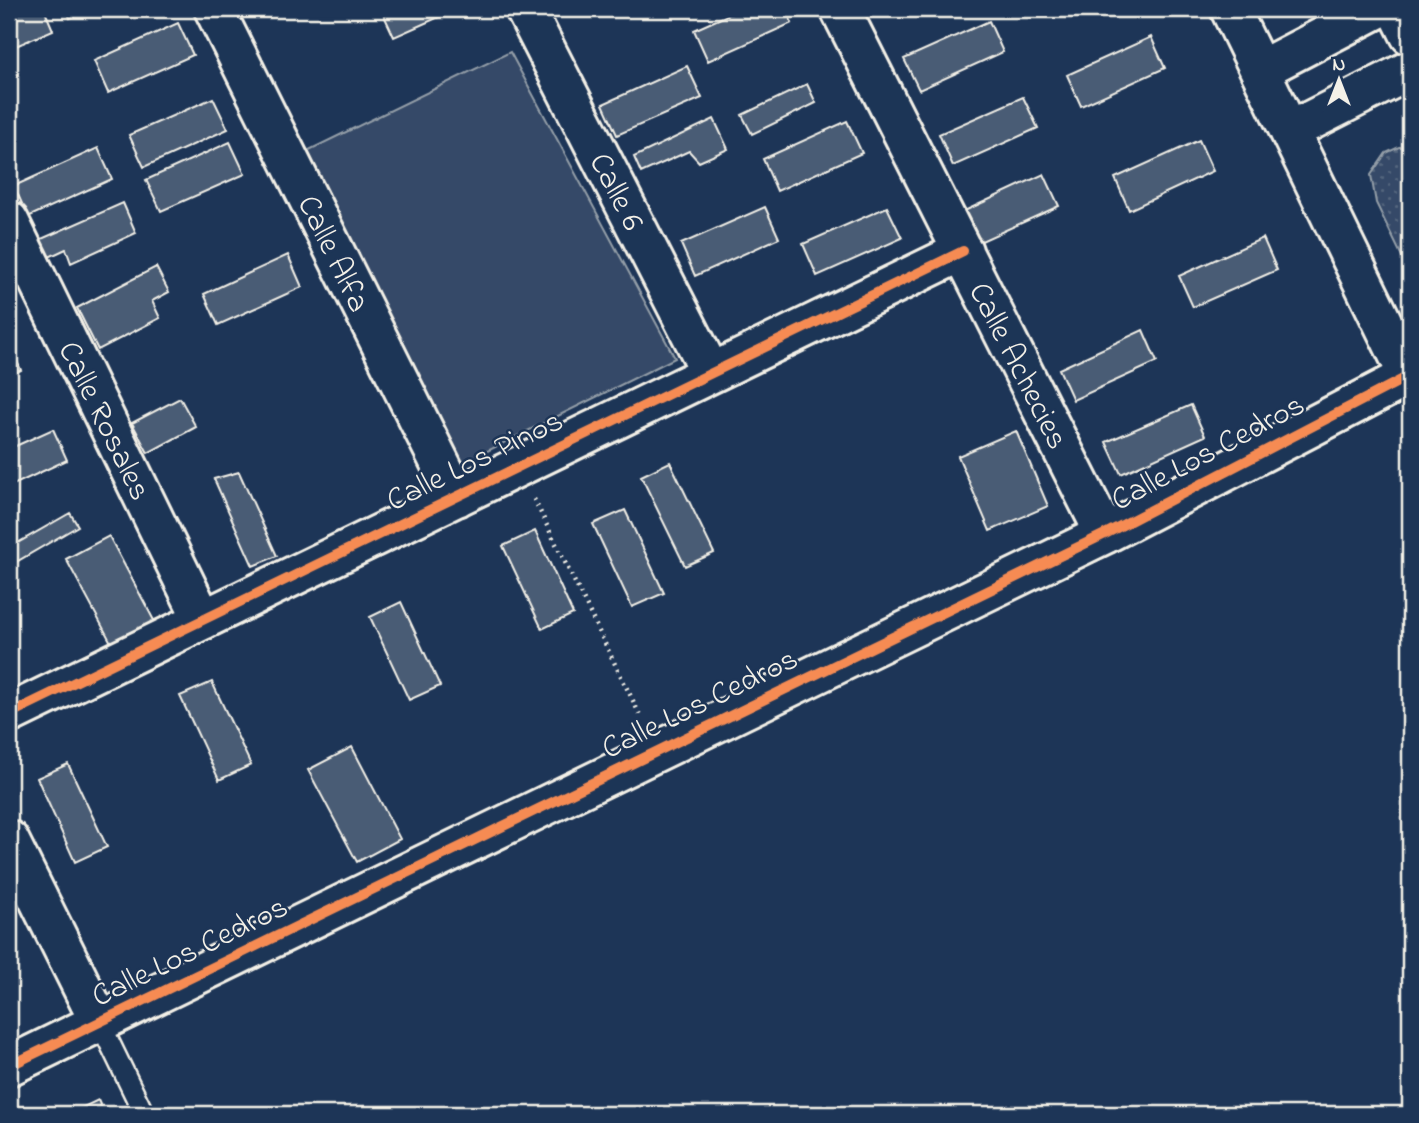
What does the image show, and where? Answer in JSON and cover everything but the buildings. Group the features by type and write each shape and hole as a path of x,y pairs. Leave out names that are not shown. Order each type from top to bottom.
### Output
{"street":[{"name":"Calle Alfa","path":"214,9 457,497"},
{"name":"Calle 6","path":"525,9 711,373"},
{"name":"Calle Achecies","path":"840,9 1105,534"},
{"path":"1230,9 1409,378"},
{"path":"1260,70 1377,9"},
{"path":"1397,9 1410,35"},
{"path":"1290,131 1410,70"},
{"name":"Calle Rosales","path":"9,221 203,620"},
{"name":"Calle Los Pinos","path":"9,714 963,251"},
{"name":"Calle Los Cedros","path":"9,1066 1105,534 1409,378"},
{"path":"9,840 100,1023"}],"lane":[{"path":"100,1023 144,1114"}],"path":[{"path":"518,467 658,752"}],"shaded area":[{"path":"510,52 675,358 457,466 305,152"},
{"path":"1399,147 1410,147 1410,273 1376,203 1371,175 1386,153"}],"cycle path":[{"path":"9,714 963,251"},
{"path":"9,1066 1105,534 1409,376"}]}
